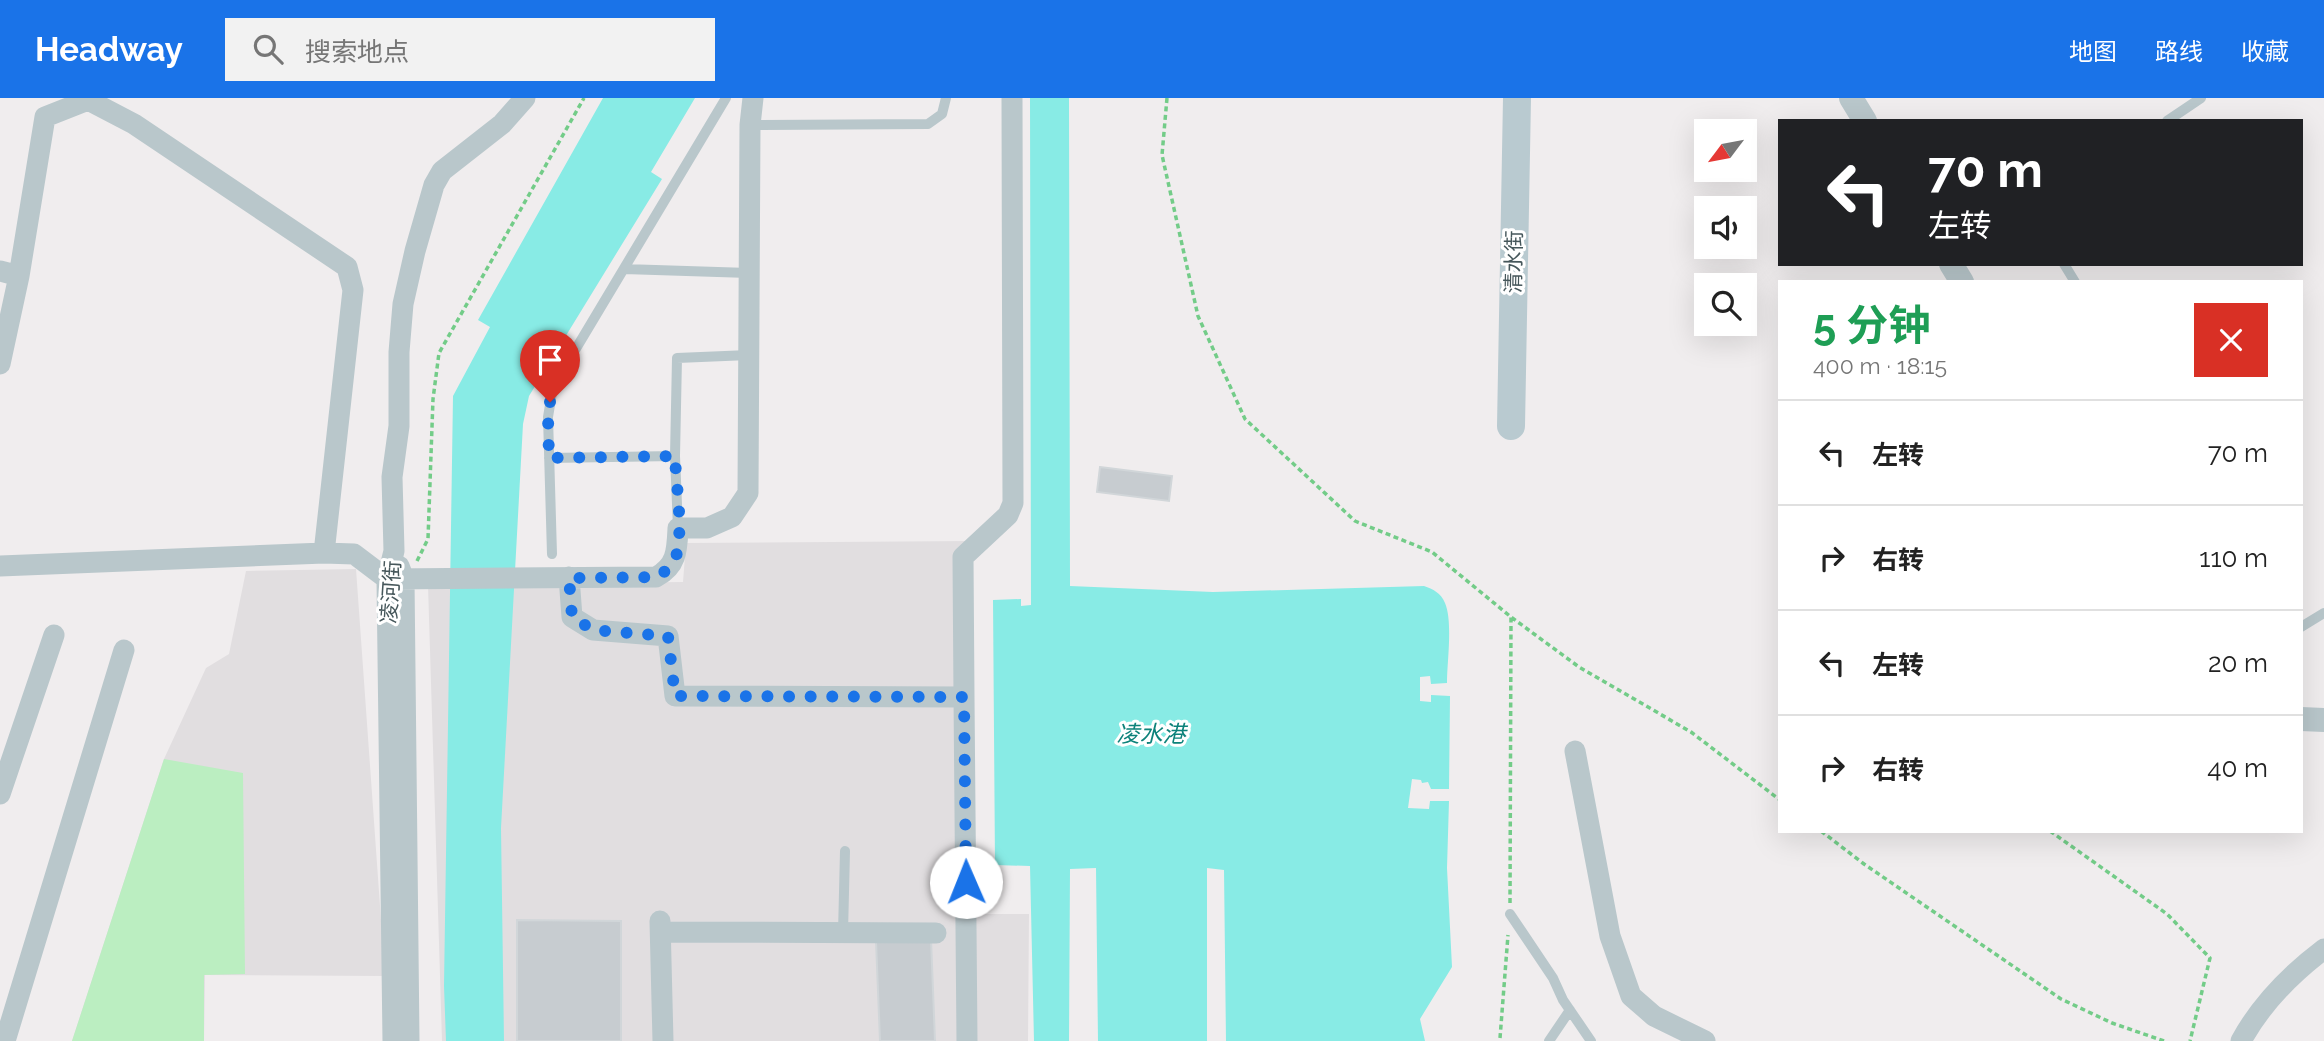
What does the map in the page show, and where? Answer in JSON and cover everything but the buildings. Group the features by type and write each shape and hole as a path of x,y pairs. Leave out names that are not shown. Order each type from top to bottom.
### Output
{"main road":[{"name":"清水街","path":"1511,426 1517,98"}],"street":[{"name":"凌河街","path":"410,1041 409,576 394,551 392,477 399,426 403,304 434,185 442,171 502,124 525,98"},
{"path":"0,566 324,553 354,554 409,576 656,577 667,572 677,554 678,528 707,528 732,517 748,493 750,125 753,98"},
{"path":"967,1041 963,557 1008,515 1013,503 1012,98"},
{"path":"1851,98 1864,119"},
{"path":"0,364 9,274 44,117 88,100 134,124 347,267 353,290 324,553"},
{"name":"凌河街","path":"393,1041 409,576"},
{"path":"569,578 572,617 593,630 668,636 675,696 964,697"},
{"path":"0,794 54,635"},
{"path":"5,1041 124,650"},
{"path":"2303,719 2324,720"},
{"path":"1575,751 1611,936 1631,996 1654,1016 1705,1041"},
{"path":"663,1041 661,926 843,933 936,933"},
{"path":"2241,1041 2253,1020 2297,970 2324,949"}],"lane":[{"path":"552,554 548,417 553,387 726,98"},
{"path":"750,125 928,124 942,114 946,98"},
{"path":"2170,119 2201,98"},
{"path":"624,269 749,273"},
{"path":"678,528 675,456 677,358 749,355"},
{"path":"549,458 675,456"},
{"path":"2303,625 2324,612"},
{"path":"843,933 845,851"},
{"path":"1510,914 1591,1041"},
{"path":"1549,1041 1570,1010"}],"path":[{"path":"409,576 428,539 433,399 439,353 584,98"},
{"path":"1167,98 1162,155 1198,316 1245,419 1355,521 1432,552 1511,617 1579,667 1691,732 1778,798"},
{"path":"1500,1038 1510,914 1511,617"},
{"path":"1824,833 1864,864 2061,999 2112,1023 2164,1041"},
{"path":"2053,833 2167,914 2210,958 2190,1041"}],"shaded area":[{"path":"972,541 976,914 1029,914 1028,1041 442,1041 428,585 683,582 686,543"},
{"path":"356,569 385,976 205,975 204,1041 72,1041 164,759 206,668 229,654 246,571"}],"green space":[{"path":"164,759 243,773 245,974 204,975 204,1041 72,1041"}],"water":[{"path":"603,98 695,98 651,172 662,179 529,396 523,424 501,828 504,1041 446,1041 444,986 453,396 490,327 478,320"},
{"name":"凌水港","path":"1030,98 1069,98 1070,586 1213,592 1424,586 1436,592 1445,603 1449,631 1447,683 1431,684 1430,676 1420,677 1420,701 1431,702 1431,695 1450,696 1449,789 1431,789 1428,782 1412,779 1408,808 1429,809 1430,801 1449,801 1447,868 1452,967 1420,1019 1425,1041 1226,1041 1224,870 1207,868 1207,1041 1098,1041 1096,868 1070,869 1069,1041 1034,1041 1030,866 995,865 993,600 1021,599 1021,606 1031,605"}],"route":[{"path":"550,402 549,458 675,456 677,554 667,572 656,577 569,578 572,617 593,630 668,636 675,696 964,697 966,882"}]}
